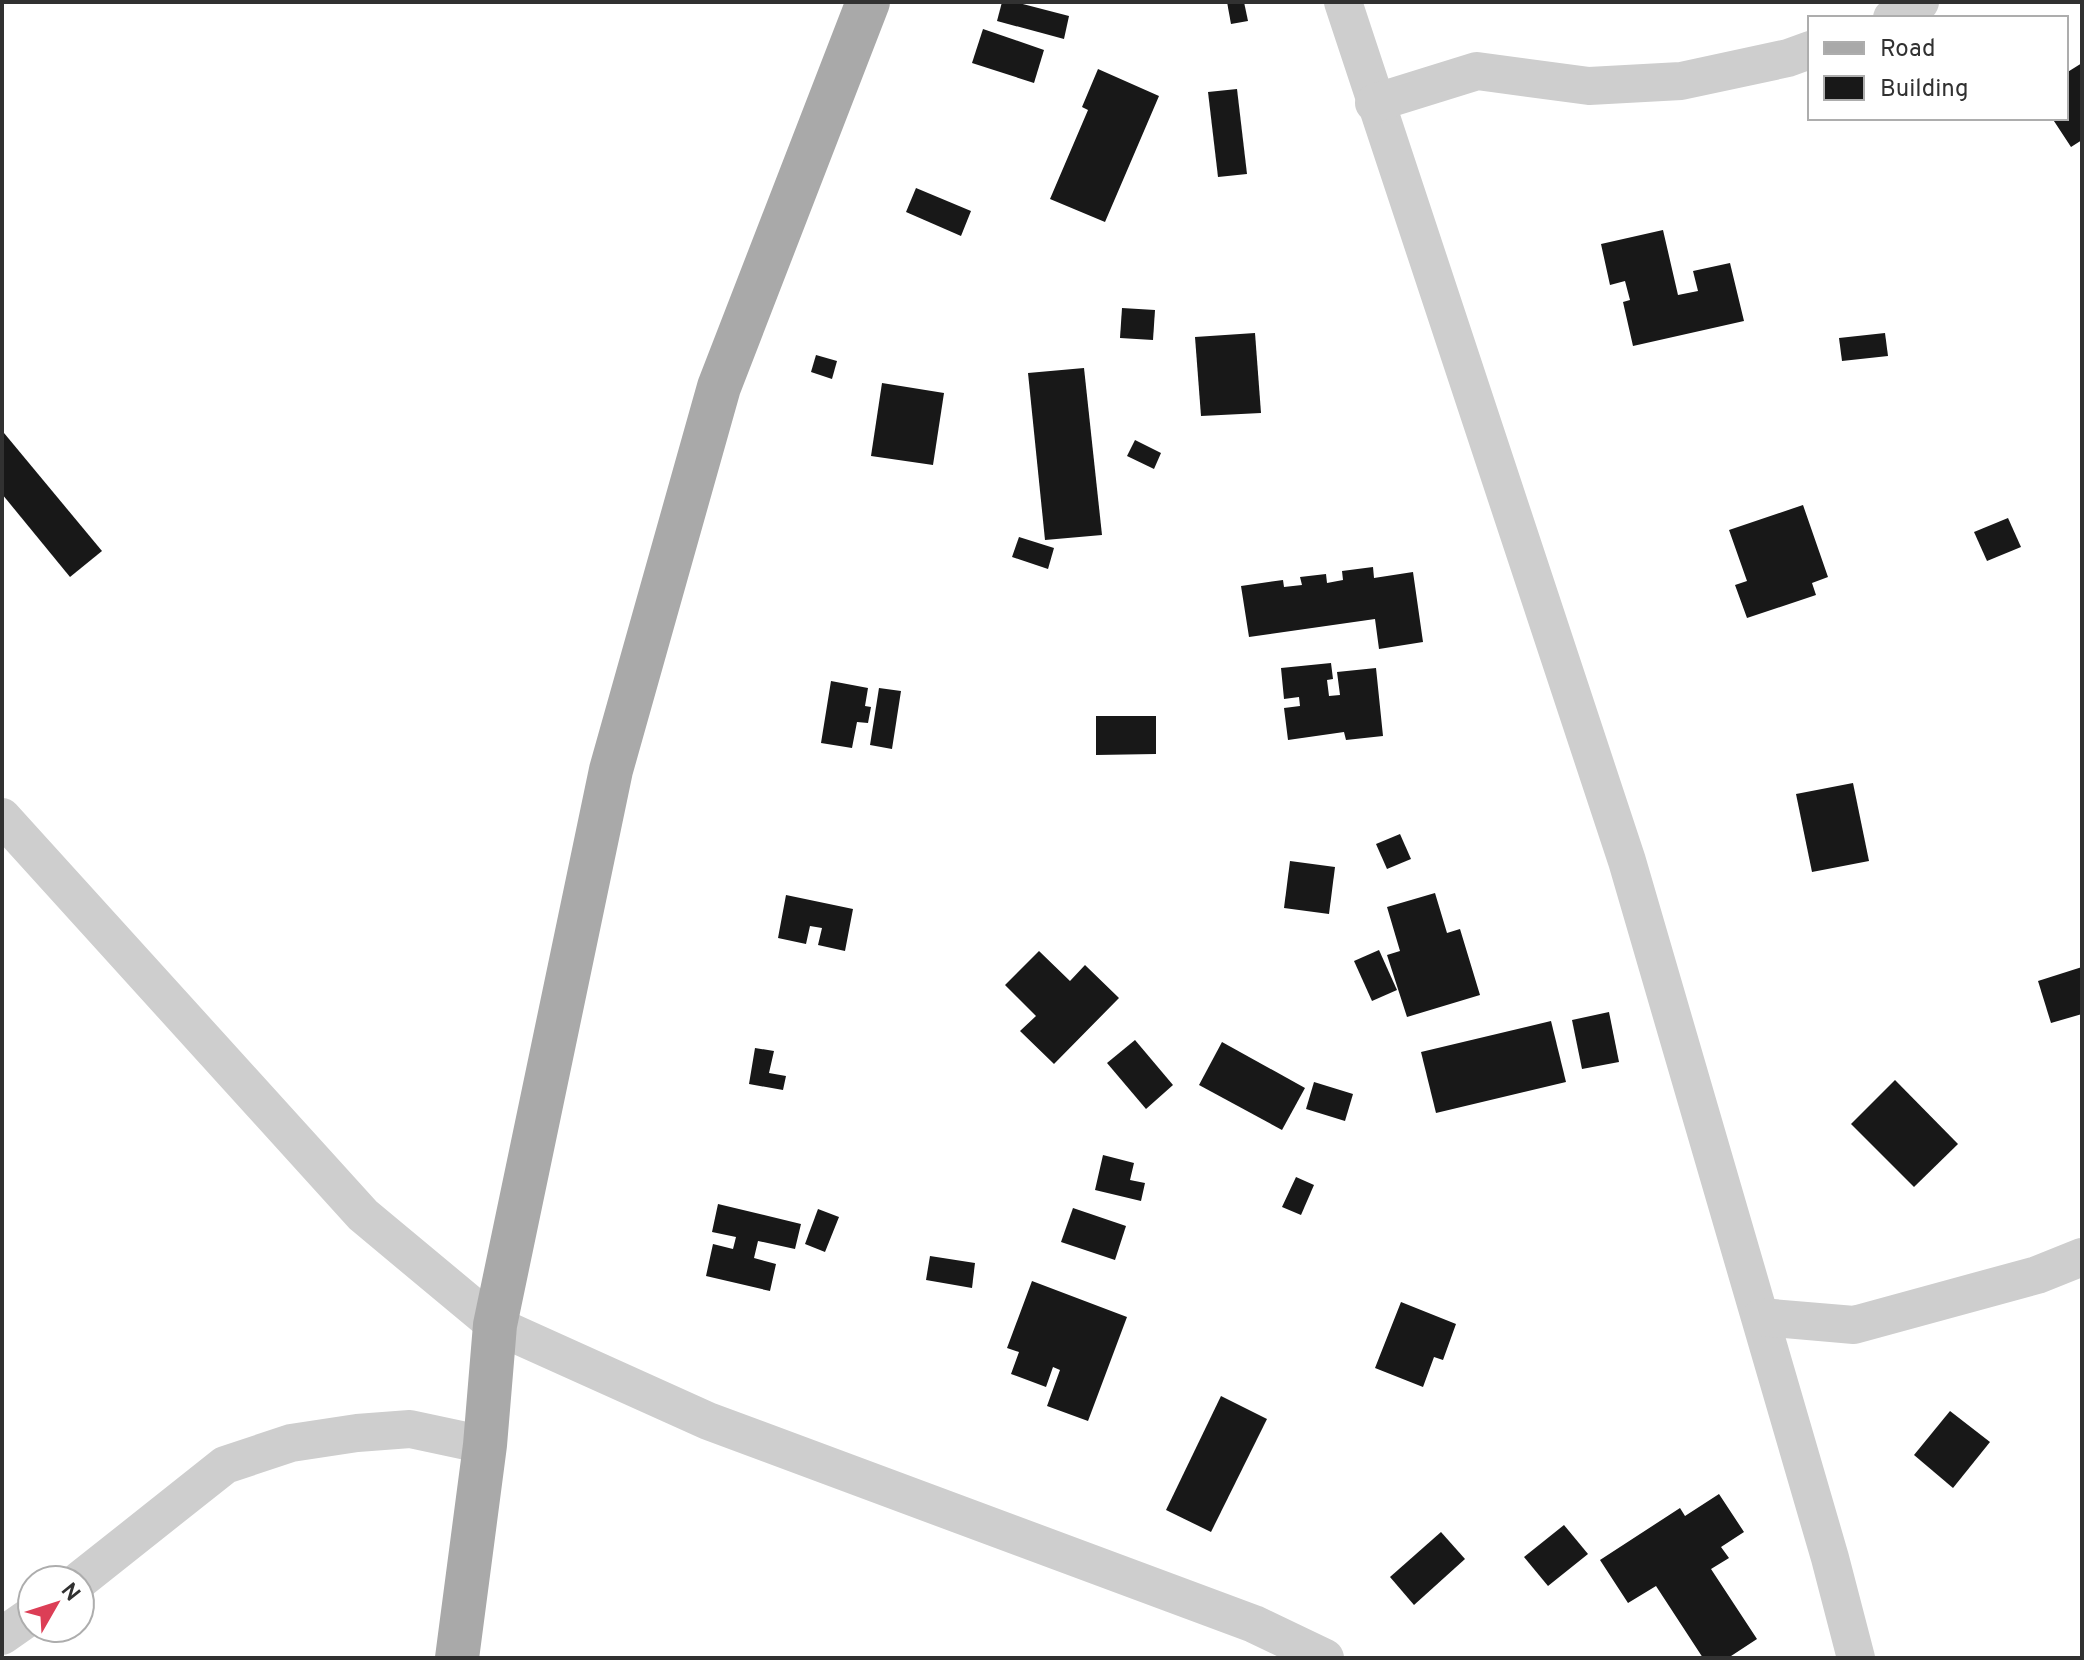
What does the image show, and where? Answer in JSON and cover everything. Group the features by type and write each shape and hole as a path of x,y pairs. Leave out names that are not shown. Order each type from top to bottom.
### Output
{"main road":[{"path":"457,1658 485,1445 495,1325 615,754 719,387 868,2"}],"street":[{"path":"1343,2 1627,861 1761,1317 1856,1658"},
{"path":"1896,16 1920,2"},
{"path":"1374,103 1477,71 1589,86 1681,81 1788,58 1808,51"},
{"path":"2,817 363,1215 495,1325 708,1421 1254,1624 1325,1658"},
{"path":"1761,1317 1854,1325 2037,1275 2082,1257"},
{"path":"96,1567 225,1465 291,1443 410,1429 485,1445"}],"building":[{"path":"1002,2 1015,2 1069,16 1064,39 997,21"},
{"path":"1227,2 1244,2 1248,21 1231,24"},
{"path":"983,29 1044,50 1034,83 972,63"},
{"path":"2082,63 2082,140 2071,147 2053,120 2068,120 2068,72"},
{"path":"1098,69 1159,96 1105,222 1050,199 1088,110 1082,107"},
{"path":"1237,89 1247,174 1218,177 1208,92"},
{"path":"916,188 971,211 961,236 906,212"},
{"path":"1663,230 1678,295 1698,291 1693,271 1730,263 1744,321 1633,346 1623,302 1630,300 1625,281 1610,285 1601,244"},
{"path":"1122,308 1155,310 1153,340 1120,338"},
{"path":"1255,333 1261,413 1201,416 1195,337"},
{"path":"1885,333 1888,356 1842,361 1839,338"},
{"path":"816,355 837,361 832,379 811,372"},
{"path":"1084,368 1102,535 1045,540 1028,373"},
{"path":"882,383 944,393 933,465 871,456"},
{"path":"4,433 102,551 70,577 2,494"},
{"path":"1135,440 1161,453 1154,469 1127,456"},
{"path":"1803,505 1828,577 1812,583 1816,595 1747,618 1735,585 1747,581 1729,530"},
{"path":"2008,518 2021,547 1987,561 1974,532"},
{"path":"1019,537 1054,548 1048,569 1012,557"},
{"path":"1373,567 1374,578 1413,572 1423,642 1379,649 1375,619 1249,637 1241,586 1283,580 1284,587 1302,585 1300,577 1326,574 1327,583 1343,580 1342,571"},
{"path":"1331,663 1333,679 1327,680 1329,696 1340,695 1337,672 1376,668 1383,736 1346,740 1344,732 1288,740 1284,708 1300,706 1299,697 1284,699 1281,668"},
{"path":"831,681 868,688 865,706 871,707 868,723 857,722 852,748 821,743"},
{"path":"879,688 901,691 892,749 870,745"},
{"path":"1096,716 1156,716 1156,754 1096,755"},
{"path":"1853,783 1869,861 1812,872 1796,794"},
{"path":"1400,834 1411,859 1387,869 1376,844"},
{"path":"1290,861 1335,867 1329,914 1284,908"},
{"path":"1435,893 1447,933 1460,929 1480,995 1407,1017 1387,955 1400,951 1387,907"},
{"path":"786,895 853,909 845,951 818,945 822,928 810,926 806,944 778,938"},
{"path":"1379,950 1397,990 1372,1001 1354,961"},
{"path":"1039,951 1070,981 1085,965 1119,998 1054,1064 1020,1031 1036,1016 1005,985"},
{"path":"2082,967 2082,1014 2051,1023 2038,981"},
{"path":"1609,1012 1619,1062 1582,1069 1572,1020"},
{"path":"1551,1021 1566,1082 1436,1113 1421,1052"},
{"path":"1135,1040 1173,1085 1146,1109 1107,1063"},
{"path":"1222,1042 1305,1088 1282,1130 1199,1085"},
{"path":"755,1048 774,1051 769,1073 786,1076 783,1090 749,1084"},
{"path":"1895,1080 1958,1144 1914,1187 1851,1124"},
{"path":"1314,1082 1353,1094 1345,1121 1306,1109"},
{"path":"1103,1155 1134,1163 1130,1180 1145,1183 1141,1201 1095,1190"},
{"path":"1296,1177 1314,1185 1301,1215 1282,1207"},
{"path":"718,1204 801,1224 795,1249 758,1241 754,1258 776,1264 770,1291 706,1276 713,1244 733,1249 736,1237 712,1232"},
{"path":"1073,1208 1126,1226 1115,1260 1061,1242"},
{"path":"818,1209 839,1217 825,1252 805,1244"},
{"path":"930,1256 975,1263 972,1288 926,1280"},
{"path":"1032,1281 1127,1317 1088,1421 1047,1406 1060,1370 1053,1367 1046,1387 1011,1374 1019,1352 1007,1348"},
{"path":"1401,1302 1456,1324 1443,1360 1434,1357 1423,1387 1375,1368"},
{"path":"1221,1396 1267,1419 1211,1532 1166,1510"},
{"path":"1950,1411 1990,1442 1953,1488 1914,1455"},
{"path":"1719,1494 1744,1532 1721,1547 1729,1558 1711,1569 1757,1639 1728,1658 1703,1658 1656,1586 1628,1603 1600,1560 1680,1508 1685,1516"},
{"path":"1564,1525 1588,1554 1548,1586 1524,1557"},
{"path":"1441,1532 1465,1559 1414,1605 1390,1577"}]}
